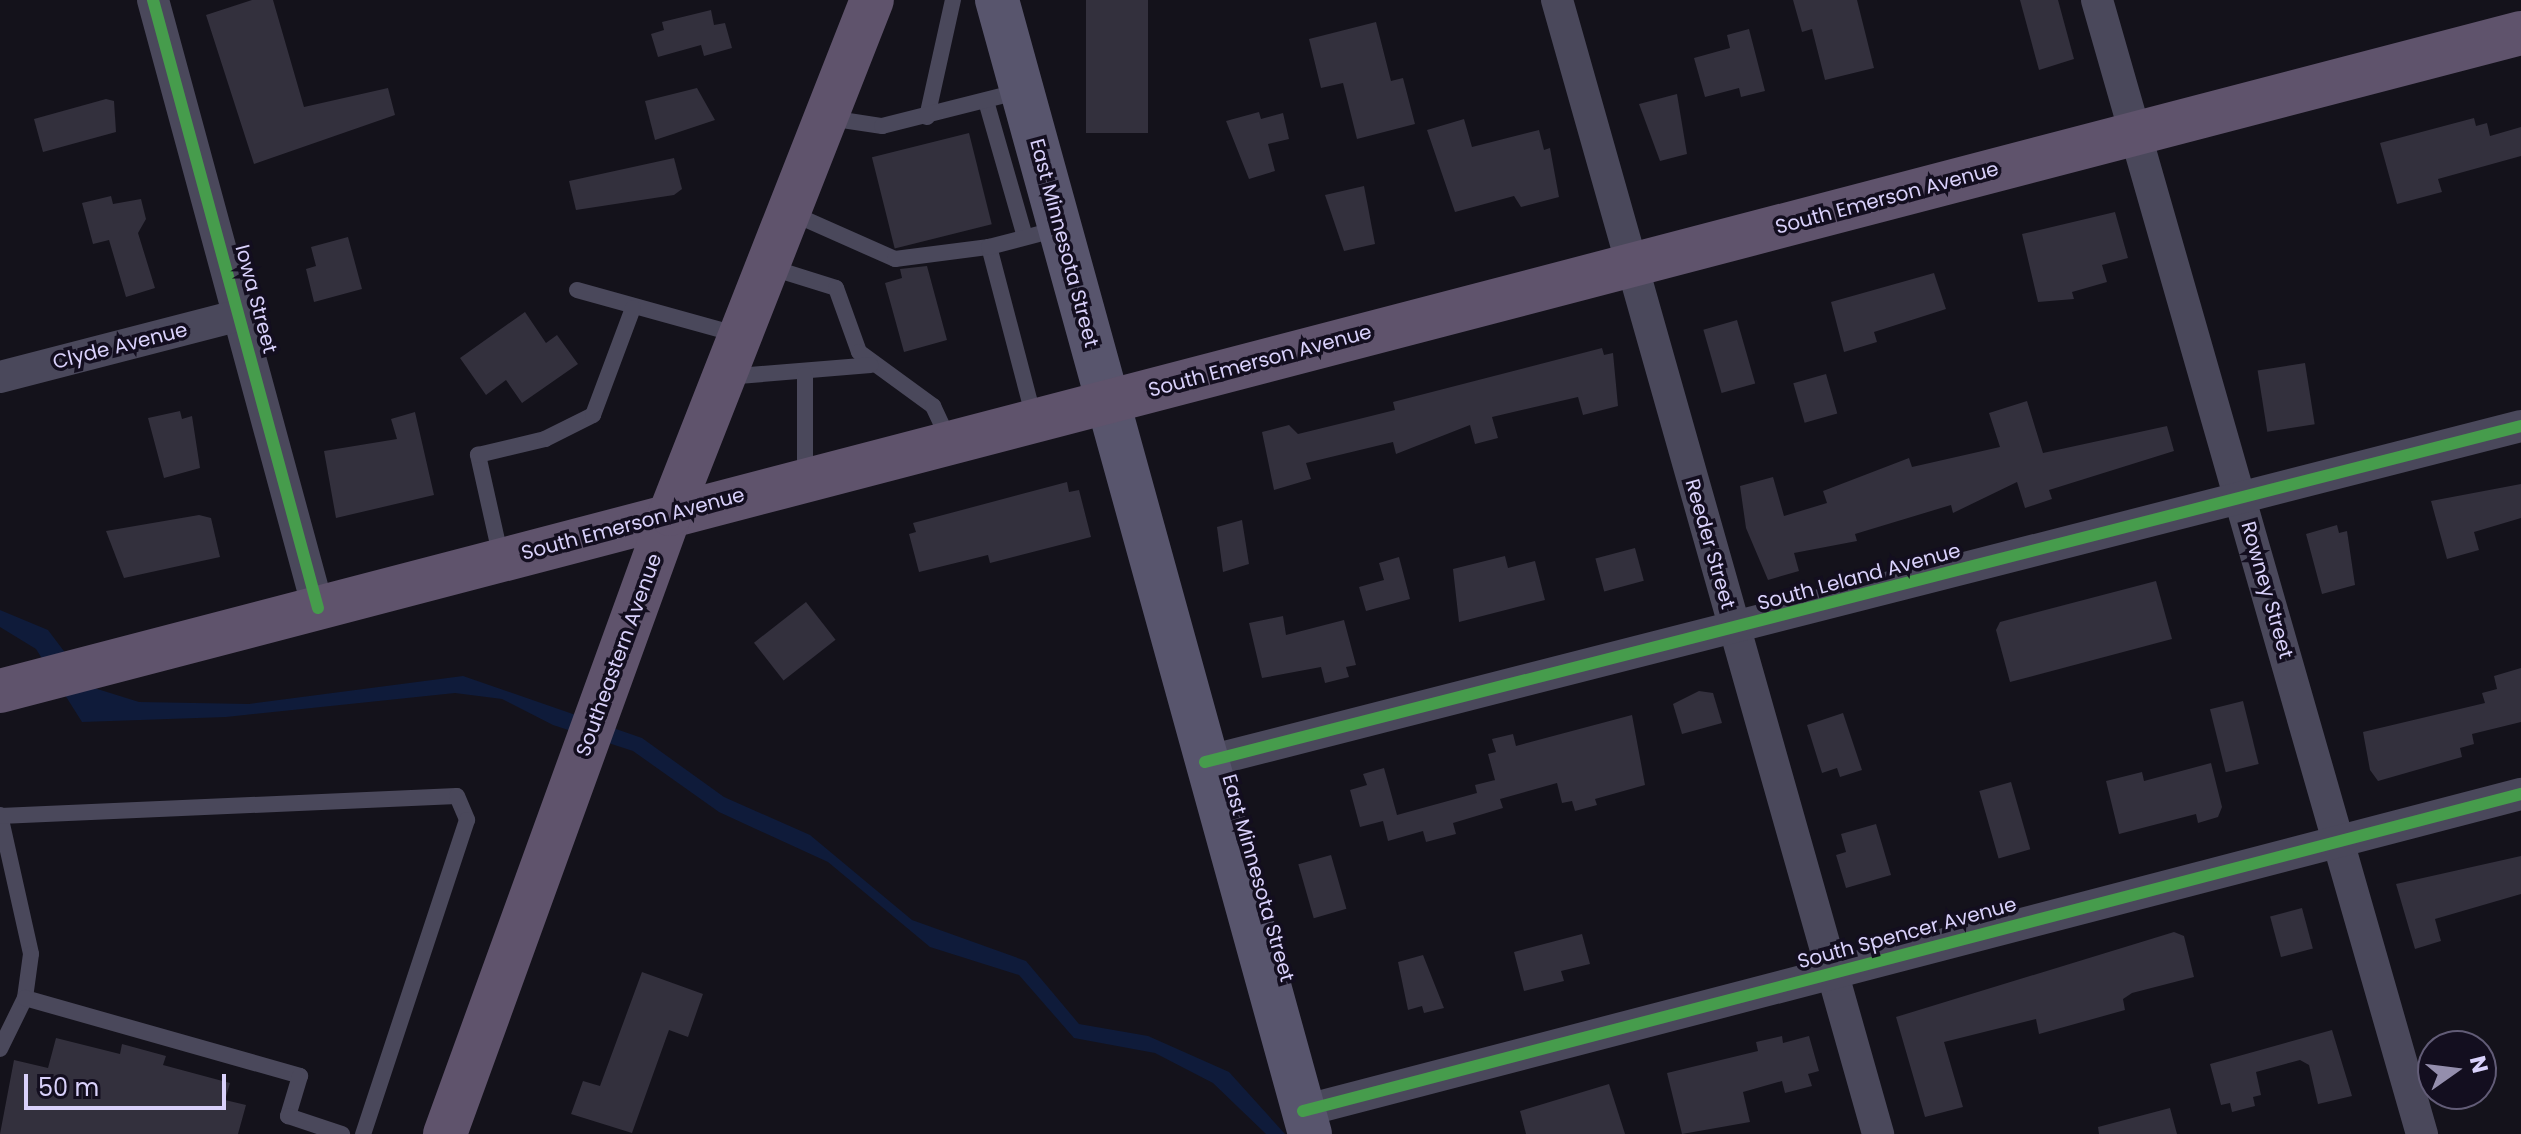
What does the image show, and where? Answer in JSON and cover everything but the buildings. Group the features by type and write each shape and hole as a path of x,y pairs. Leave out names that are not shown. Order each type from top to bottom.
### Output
{"main road":[{"name":"Southeastern Avenue","path":"445,1134 670,514 872,0"},
{"name":"South Emerson Avenue","path":"0,691 2521,33"}],"street":[{"name":"Iowa Street","path":"153,0 318,608"},
{"name":"East Minnesota Street","path":"997,0 1004,96 1042,233 1107,401 1306,1122"},
{"name":"Reeder Street","path":"1557,0 1878,1134"},
{"name":"Rowney Street","path":"2097,0 2422,1134"},
{"name":"Clyde Avenue","path":"0,377 239,315"},
{"name":"South Leland Avenue","path":"1205,762 1734,630 2521,426"},
{"name":"South Spencer Avenue","path":"1306,1122 1833,973 2521,794"}],"lane":[{"path":"927,117 953,0"},
{"path":"826,117 882,126 1004,96"},
{"path":"788,212 895,259 989,247 1042,233"},
{"path":"989,247 1034,420"},
{"path":"767,267 836,288 871,365 933,406 950,441"},
{"path":"577,290 633,308 740,335"},
{"path":"501,559 478,455 545,439 593,415 633,308"},
{"path":"724,377 805,375 871,365"},
{"path":"805,375 805,479"},
{"path":"0,1049 25,998 31,954 0,815 457,796 467,820 363,1134"},
{"path":"25,998 300,1076 288,1116 342,1134"}],"water":[{"path":"0,610 48,630 91,687 139,702 249,704 463,676 642,738 724,797 810,835 912,920 1026,961 1079,1024 1148,1036 1229,1072 1285,1134 1266,1134 1213,1083 1155,1053 1074,1038 1019,975 930,947 828,862 719,812 633,751 553,725 502,699 455,693 226,717 82,722 36,649 0,627"}],"cycle path":[{"path":"153,0 318,608"},
{"path":"1205,762 2521,426"},
{"path":"1303,1111 2521,794"}]}
